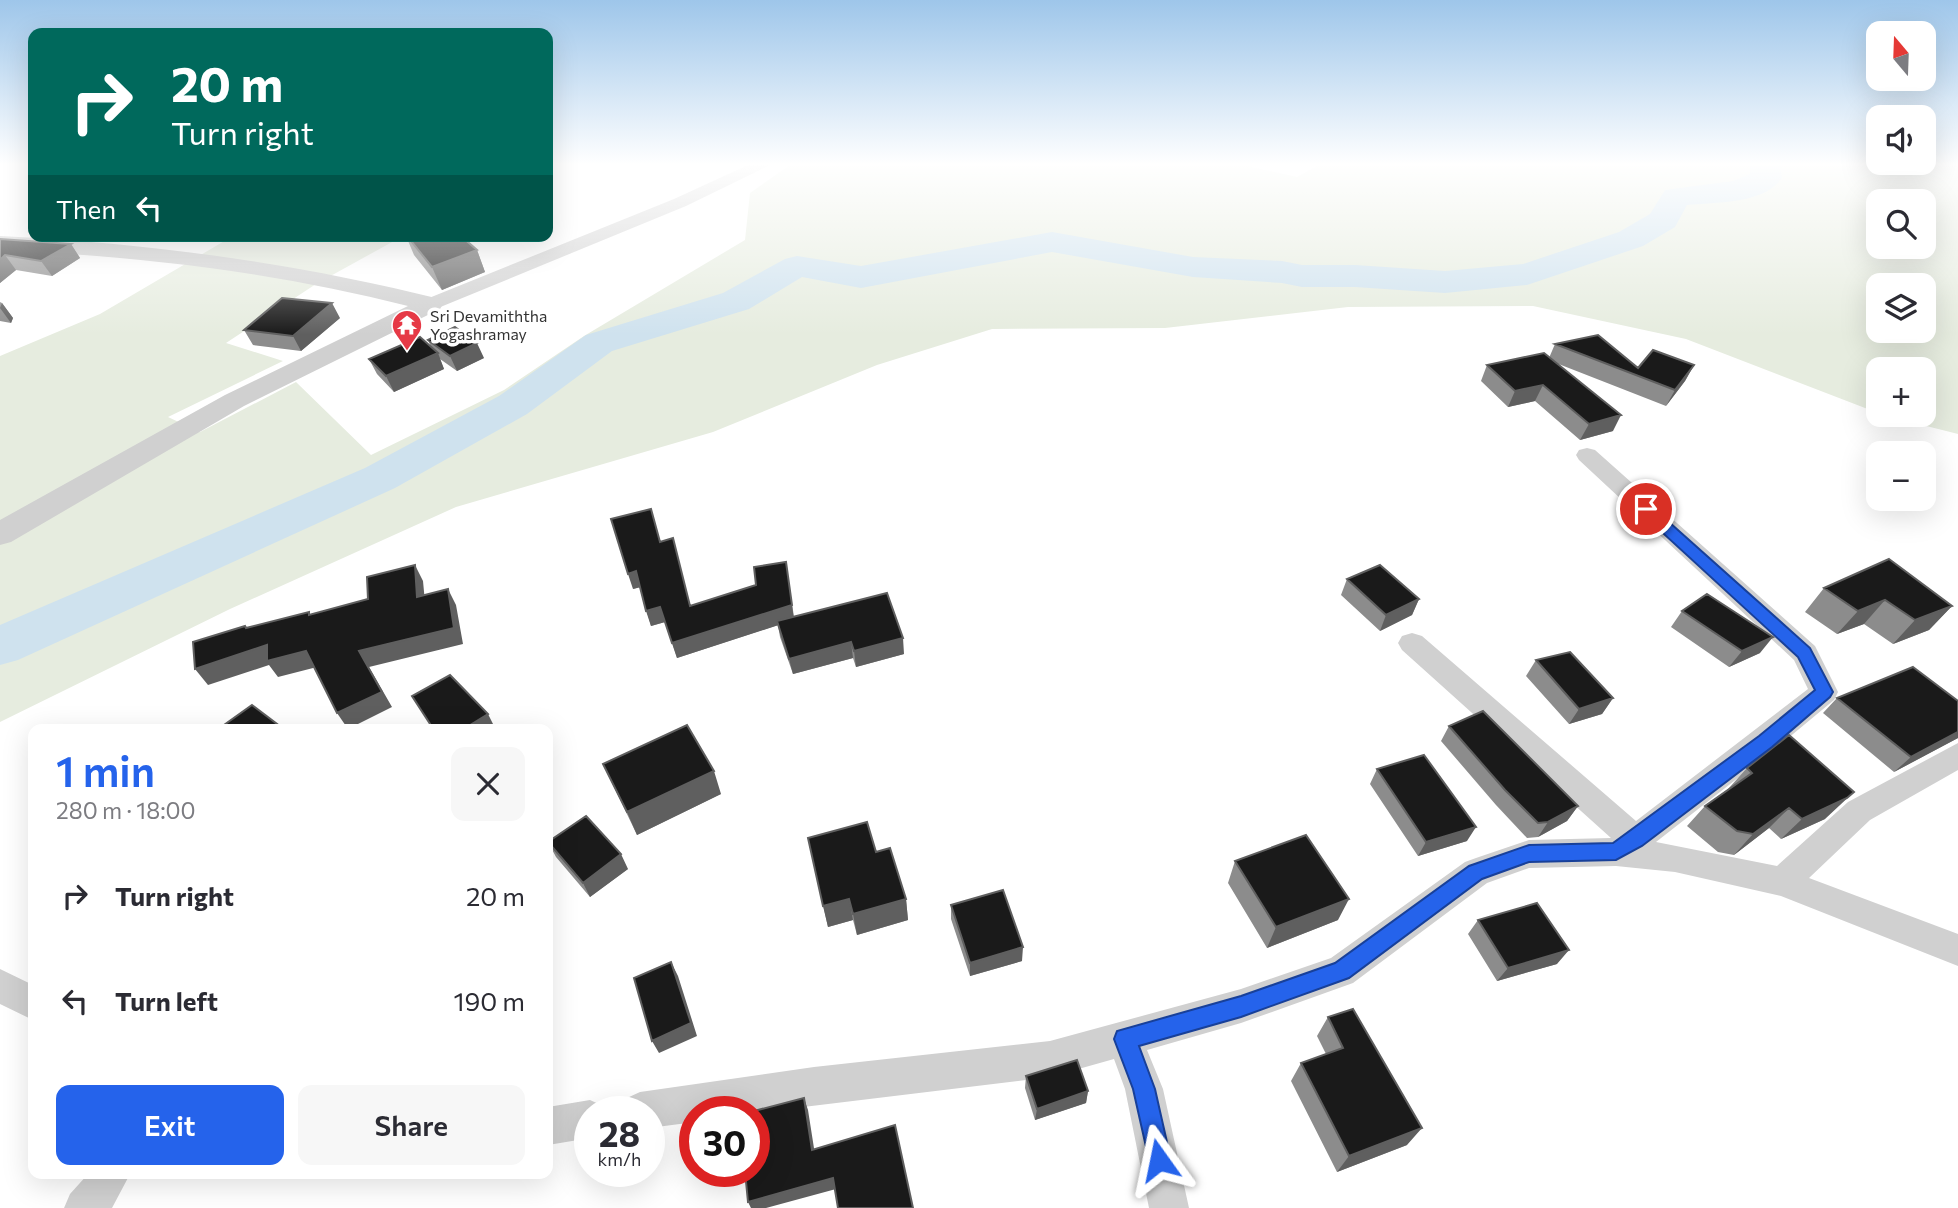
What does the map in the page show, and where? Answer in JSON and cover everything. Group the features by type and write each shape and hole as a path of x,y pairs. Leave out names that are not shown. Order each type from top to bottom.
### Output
{"street":[{"path":"0,534 270,382 373,335 430,304 526,262 635,221"},
{"path":"0,243 160,253 358,284 430,304"},
{"path":"1587,455 1805,653 1824,692 1765,741 1626,846"},
{"path":"1412,643 1626,846"},
{"path":"1782,882 1859,811 1958,755"},
{"path":"665,1107 814,1086 1050,1059 1241,1006 1341,971 1476,872 1529,854 1626,846 1782,882 1958,950"},
{"path":"0,986 28,1000"},
{"path":"1125,1039 1144,1089 1169,1208"},
{"path":"553,1125 574,1122"},
{"path":"84,1208 108,1179"}],"shaded area":[{"path":"747,221 1866,221 1866,259 1936,259 1936,221 1958,221 1958,434 1930,427 1936,427 1936,357 1866,357 1866,408 1686,339 1533,306 1348,307 1165,328 992,329 877,365 713,432 456,507 230,609 0,722 0,356 100,314 223,242 392,242 316,284 226,343 283,361 168,417 200,432 296,382 371,455 504,390 584,336 745,240"}],"building":[{"path":"0,239 71,244 41,261 5,255 0,260"},
{"path":"412,242 468,242 477,250 432,267"},
{"path":"282,298 332,303 293,336 244,330"},
{"path":"455,327 477,343 450,356 428,340"},
{"path":"1598,335 1638,368 1653,350 1694,365 1675,390 1555,344"},
{"path":"420,337 438,353 386,376 369,359"},
{"path":"1544,353 1621,415 1589,424 1543,385 1515,391 1487,365"},
{"path":"651,509 660,542 673,538 690,606 756,585 754,567 786,562 792,605 672,643 660,607 646,611 636,571 628,574 611,519"},
{"path":"1889,559 1952,606 1915,620 1885,600 1858,611 1824,588"},
{"path":"415,565 417,597 448,589 454,628 359,651 382,692 337,713 306,651 267,661 267,645 195,669 193,642 245,626 246,628 309,612 309,615 368,599 367,577"},
{"path":"1380,565 1419,599 1386,615 1347,579"},
{"path":"887,593 903,638 854,651 851,642 789,659 777,621"},
{"path":"1707,594 1773,637 1742,651 1682,611"},
{"path":"1570,652 1613,698 1579,709 1536,660"},
{"path":"1913,667 1958,701 1958,732 1911,757 1837,698"},
{"path":"450,675 488,714 472,724 430,724 412,696"},
{"path":"252,705 277,724 225,724"},
{"path":"1483,711 1578,806 1548,822 1538,823 1505,790 1449,726"},
{"path":"687,725 714,771 627,812 603,764"},
{"path":"1789,735 1854,792 1802,819 1789,808 1753,834 1737,831 1705,806 1752,773 1747,768"},
{"path":"1424,755 1476,827 1426,842 1377,769"},
{"path":"586,816 621,854 583,883 553,848 553,839"},
{"path":"867,822 876,852 890,848 906,899 853,914 849,899 823,906 808,838"},
{"path":"1306,835 1349,899 1276,927 1235,861"},
{"path":"1003,890 1023,947 970,963 951,905"},
{"path":"1537,903 1569,950 1508,968 1478,920"},
{"path":"671,962 691,1023 652,1041 634,978"},
{"path":"1353,1009 1422,1128 1349,1156 1301,1063 1343,1048 1328,1017"},
{"path":"1077,1060 1088,1091 1037,1109 1026,1076"},
{"path":"804,1098 812,1150 895,1125 913,1208 838,1208 833,1178 748,1202 747,1187 770,1187 770,1107"}],"waterway":[{"path":"0,646 380,478 513,405 599,343 736,301 797,266 861,277 1052,242 1193,267 1282,272 1302,276 1355,276 1445,282 1527,274 1631,239 1661,221"}],"place":[{"name":"Sri Devamiththa Yogashramay","path":"407,352"}],"route":[{"path":"1159,1160 1144,1089 1125,1039 1241,1006 1341,971 1476,872 1529,854 1616,852 1765,741 1824,692 1805,653 1646,509"}]}
